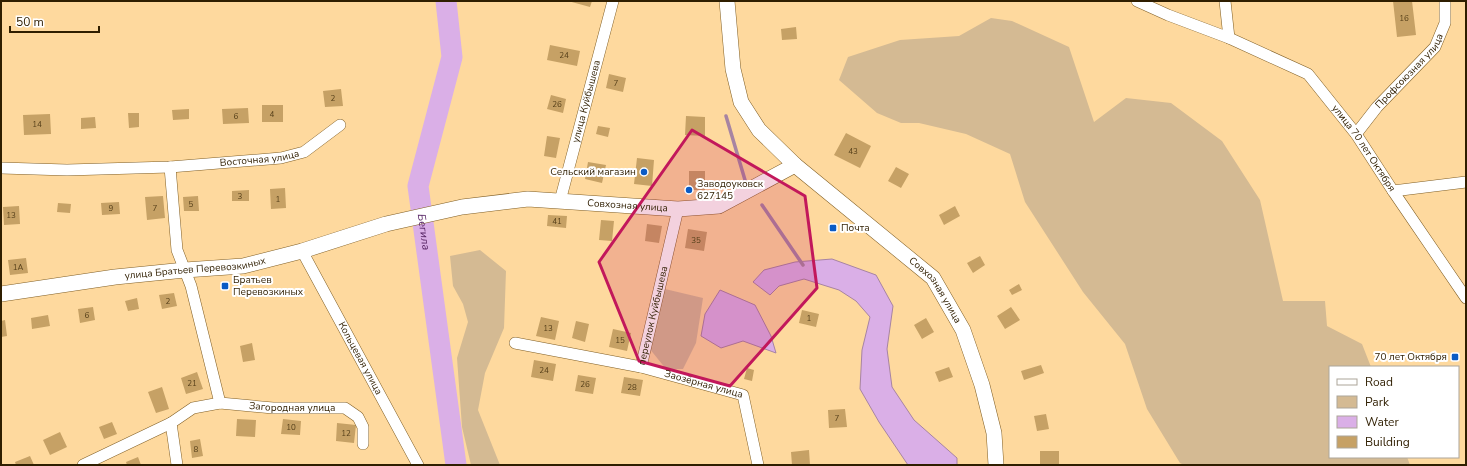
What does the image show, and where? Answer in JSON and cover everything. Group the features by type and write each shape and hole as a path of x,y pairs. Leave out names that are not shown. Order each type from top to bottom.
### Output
{"street":[{"name":"улица Куйбышева","path":"560,201 613,1"},
{"name":"Совхозная улица","path":"727,1 733,69 741,102 759,130 795,165 933,278 963,330 982,385 994,433 996,465"},
{"name":"улица 70 лет Октября","path":"1137,1 1168,15 1229,38 1308,74 1356,134 1466,298"},
{"path":"1225,1 1229,38"},
{"name":"Профсоюзная улица","path":"1356,134 1376,107 1435,47 1445,23 1445,1"},
{"name":"Восточная улица","path":"1,168 67,170 170,167 281,158 304,152 340,125"},
{"name":"Совхозная улица","path":"386,224 450,210 528,199 678,209 719,206 795,165"},
{"path":"170,167 177,250 191,286 220,403"},
{"path":"1393,191 1466,182"},
{"name":"переулок Куйбышева","path":"515,343 641,367 678,209"},
{"name":"улица Братьев Перевозкиных","path":"1,294 115,277 243,266 302,251 386,224"},
{"name":"Кольцевая улица","path":"302,251 418,465"},
{"name":"Заозёрная улица","path":"641,367 743,395 758,465"},
{"name":"Загородная улица","path":"83,465 171,423 193,408 220,403 273,408 345,408 358,417 363,427 363,444"},
{"path":"171,423 177,465"}],"highlighted area":[{"path":"692,130 805,196 817,288 730,386 639,361 599,262"}],"green space":[{"path":"991,18 1012,21 1069,47 1094,122 1126,98 1171,103 1222,141 1260,200 1283,301 1325,301 1327,326 1362,344 1371,366 1329,366 1329,458 1407,458 1410,465 1184,465 1180,463 1147,409 1125,344 1083,292 1025,202 1010,154 966,134 919,123 901,123 877,113 839,80 848,57 900,40 959,36"},
{"path":"480,250 506,271 504,328 485,373 478,410 500,465 471,465 462,427 457,358 468,322 463,304 453,286 450,256"},
{"path":"665,289 703,298 696,343 683,369 666,369 649,348"}],"water":[{"path":"832,259 876,275 893,306 887,349 892,387 914,420 957,458 957,465 908,465 879,422 860,389 862,350 870,317 856,301 839,290 804,279 779,286 770,295 753,282 764,270 795,262"},
{"path":"720,290 755,305 771,336 776,353 743,341 721,348 701,336 705,314"}],"building":[{"path":"568,1 592,1 590,7"},
{"path":"1393,1 1412,1 1416,35 1397,37"},
{"path":"796,27 797,39 782,40 781,29"},
{"path":"550,45 580,51 577,66 547,60"},
{"path":"609,74 626,78 623,92 606,88"},
{"path":"341,89 343,106 325,107 323,91"},
{"path":"551,95 566,99 563,113 547,109"},
{"path":"262,105 283,105 283,122 262,122"},
{"path":"248,108 249,123 223,124 222,109"},
{"path":"189,109 189,119 173,120 172,110"},
{"path":"128,113 139,113 139,127 129,128"},
{"path":"50,114 51,134 24,135 23,115"},
{"path":"686,116 705,117 705,136 685,135"},
{"path":"95,117 96,128 81,129 81,118"},
{"path":"598,126 610,128 608,137 596,134"},
{"path":"846,133 871,146 860,168 834,155"},
{"path":"547,136 560,138 556,158 544,156"},
{"name":"Сельский магазин","path":"637,158 654,160 652,186 634,184"},
{"path":"588,162 606,165 602,183 585,179"},
{"path":"896,167 909,174 901,188 888,181"},
{"path":"689,171 705,171 705,190 689,190"},
{"path":"285,188 286,208 271,209 270,189"},
{"path":"249,190 249,201 232,201 232,191"},
{"path":"163,196 165,218 147,220 145,197"},
{"path":"198,196 199,211 184,211 183,197"},
{"path":"119,202 120,214 102,215 101,203"},
{"path":"58,203 71,204 70,213 57,212"},
{"path":"19,206 20,224 4,225 3,207"},
{"path":"955,206 960,216 944,225 939,215"},
{"path":"548,215 567,216 566,228 547,226"},
{"path":"601,220 614,221 612,241 599,240"},
{"path":"647,224 662,226 659,243 645,241"},
{"path":"688,229 707,232 704,251 685,248"},
{"path":"980,256 985,265 973,273 967,263"},
{"path":"26,258 28,273 10,275 8,260"},
{"path":"1019,284 1022,290 1012,295 1009,290"},
{"path":"174,293 177,306 162,309 159,295"},
{"path":"137,298 139,309 128,311 125,301"},
{"path":"93,307 95,320 80,323 78,309"},
{"path":"1011,307 1020,320 1005,329 997,316"},
{"path":"802,310 819,314 816,327 799,323"},
{"path":"48,315 50,326 32,329 31,318"},
{"path":"541,317 559,321 555,340 536,336"},
{"path":"926,318 934,332 922,339 914,325"},
{"path":"5,320 7,336 1,337 1,321"},
{"path":"576,321 589,324 585,342 572,338"},
{"path":"613,329 631,333 627,351 609,347"},
{"path":"252,343 255,360 243,362 240,346"},
{"path":"534,360 556,364 553,381 531,377"},
{"path":"1041,365 1044,373 1024,380 1021,371"},
{"path":"949,367 953,377 939,382 935,372"},
{"path":"747,368 754,370 752,381 744,379"},
{"path":"197,372 203,389 186,394 181,378"},
{"path":"578,375 596,378 593,394 575,391"},
{"path":"624,377 643,380 640,396 621,393"},
{"path":"162,387 169,409 156,413 148,392"},
{"path":"845,409 847,427 829,428 828,410"},
{"path":"1046,414 1049,429 1037,431 1034,416"},
{"path":"237,419 256,420 255,437 236,436"},
{"path":"283,419 301,421 300,435 281,434"},
{"path":"112,422 117,434 104,439 99,427"},
{"path":"337,423 356,425 354,443 336,441"},
{"path":"60,432 67,447 50,455 43,440"},
{"path":"200,439 203,456 192,458 190,441"},
{"path":"809,450 810,465 792,465 791,452"},
{"path":"1040,451 1059,451 1059,465 1040,465"},
{"path":"30,456 34,465 16,465 15,462"},
{"path":"138,457 141,465 127,465 126,462"}],"waterway":[{"name":"Бегила","path":"446,1 452,57 418,186 456,465"},
{"path":"726,116 745,180"},
{"path":"762,205 803,265"}],"place":[{"name":"Сельский магазин","path":"644,172"},
{"name":"Заводоуковск 627145","path":"689,190"},
{"name":"Почта","path":"833,228"},
{"name":"Братьев Перевозкиных","path":"225,286"},
{"name":"70 лет Октября","path":"1455,357"}]}
